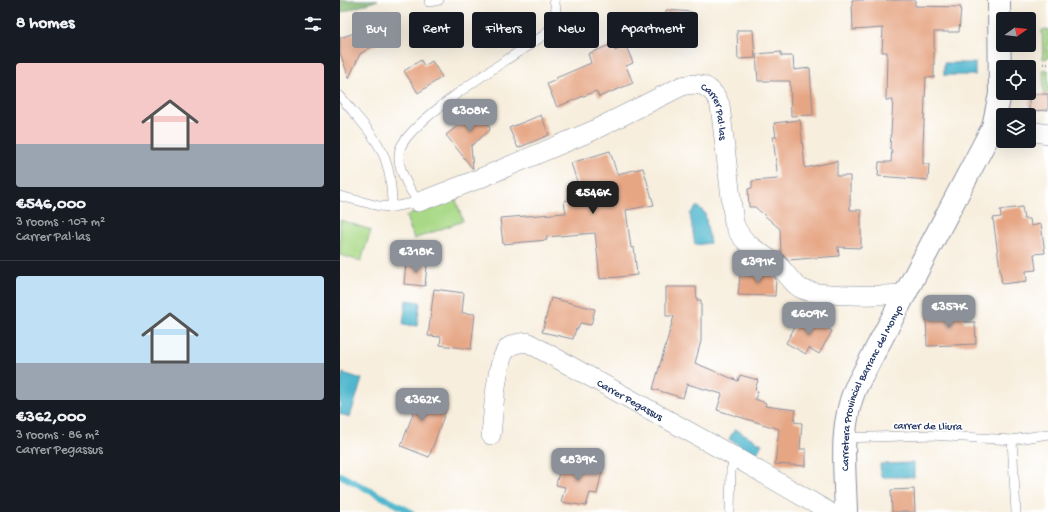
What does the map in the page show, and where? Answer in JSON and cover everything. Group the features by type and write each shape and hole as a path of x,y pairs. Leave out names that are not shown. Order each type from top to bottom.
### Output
{"street":[{"name":"Carretera Provincial Barranc del Monyo","path":"999,0 999,108"},
{"name":"Carrer Pal·las","path":"419,202 476,180 592,131 682,86 693,83 700,84 707,86 712,91 720,105 734,223 742,238 757,252 782,268 795,284 805,290 820,293 893,295 906,293"},
{"name":"Carretera Provincial Barranc del Monyo","path":"846,512 844,438 847,411 855,389 906,293 996,132"},
{"path":"1036,132 1048,134"},
{"name":"Carrer Pegassus","path":"491,435 497,383 505,352 516,343 527,342 735,457 829,512"}],"lane":[{"path":"429,2 439,0"},
{"path":"340,196 379,206 392,207 419,202 406,184 399,152 402,143 429,116 546,34 555,20 556,8 554,0"},
{"path":"340,96 377,141 384,153 391,178 392,207"},
{"name":"carrer de Lliura","path":"844,438 931,435 1012,440 1048,434"},
{"path":"1012,440 1016,512"},
{"path":"730,512 731,470 735,457"}],"path":[{"path":"1043,64 1048,64"}],"green space":[{"path":"340,0 378,0 340,13"},
{"path":"1048,29 1048,58 1043,59 1042,30"},
{"path":"1043,70 1048,70 1048,94 1044,94"},
{"path":"455,197 463,221 414,239 406,216"},
{"path":"340,220 371,230 361,261 340,255"}],"water":[{"path":"944,63 975,63 975,75 944,75"},
{"path":"697,206 705,213 710,243 695,245 690,214"},
{"path":"406,300 420,302 417,326 403,324"},
{"path":"343,373 362,379 350,417 340,414 340,382"},
{"path":"735,429 762,444 756,455 729,439"},
{"path":"914,463 914,477 881,477 880,464"}],"building":[{"path":"852,0 915,0 915,6 961,7 959,32 934,32 934,78 926,77 923,145 923,164 929,164 928,180 878,176 879,162 891,162 892,150 890,149 893,100 886,100 887,52 882,52 883,28 853,30"},
{"path":"666,10 692,12 666,12"},
{"path":"737,30 753,30 755,58 738,59"},
{"path":"352,34 352,48 370,48 360,54 349,78 340,53 340,38"},
{"path":"607,46 607,48 614,48 615,51 622,48 627,48 633,63 626,66 633,83 599,97 596,91 557,107 547,84 556,80 556,78 591,63 588,54"},
{"path":"781,52 781,56 793,56 794,70 810,68 813,115 791,116 790,81 758,81 756,54"},
{"path":"421,60 424,66 432,61 442,77 418,93 404,71"},
{"path":"1036,94 1048,94 1048,110 1036,111 1036,108 1029,108 1029,100 1036,100"},
{"path":"484,105 490,130 471,146 473,169 446,135"},
{"path":"541,115 549,135 518,148 509,128"},
{"path":"800,120 805,168 837,161 837,176 850,176 850,210 861,210 861,248 838,247 839,256 788,260 781,253 780,229 755,207 749,207 748,189 752,188 752,181 778,179 773,137 776,137 774,123"},
{"path":"610,151 617,174 643,168 654,205 626,210 631,248 634,247 637,275 600,279 595,233 546,237 547,240 503,244 500,218 566,213 564,201 582,197 571,163"},
{"path":"1022,207 1024,219 1030,219 1031,226 1041,224 1045,253 1034,254 1036,270 1026,271 1027,281 1002,284 993,218 1001,217 1000,210"},
{"path":"406,263 427,265 425,286 404,284"},
{"path":"751,269 765,269 776,279 775,296 738,295 740,275 751,276"},
{"path":"666,287 696,287 697,300 701,300 701,341 695,363 738,381 740,375 758,380 755,390 758,391 755,399 766,403 765,406 796,410 794,422 802,423 800,449 806,449 806,466 775,464 779,429 717,410 722,394 687,384 683,398 653,389 674,316 666,316"},
{"path":"434,289 464,293 462,313 475,314 471,349 440,345 441,337 428,336"},
{"path":"551,298 595,309 591,325 580,323 578,329 576,329 573,339 542,332"},
{"path":"963,310 964,322 975,322 976,344 927,346 926,312"},
{"path":"802,314 832,331 819,354 809,348 806,354 786,343"},
{"path":"405,389 448,405 429,457 401,446 414,411 399,406"},
{"path":"562,458 588,463 587,468 602,471 597,494 590,493 586,506 561,502 565,487 556,485"},
{"path":"914,489 915,512 892,512 891,490"}],"waterway":[{"path":"340,475 411,512"}]}
